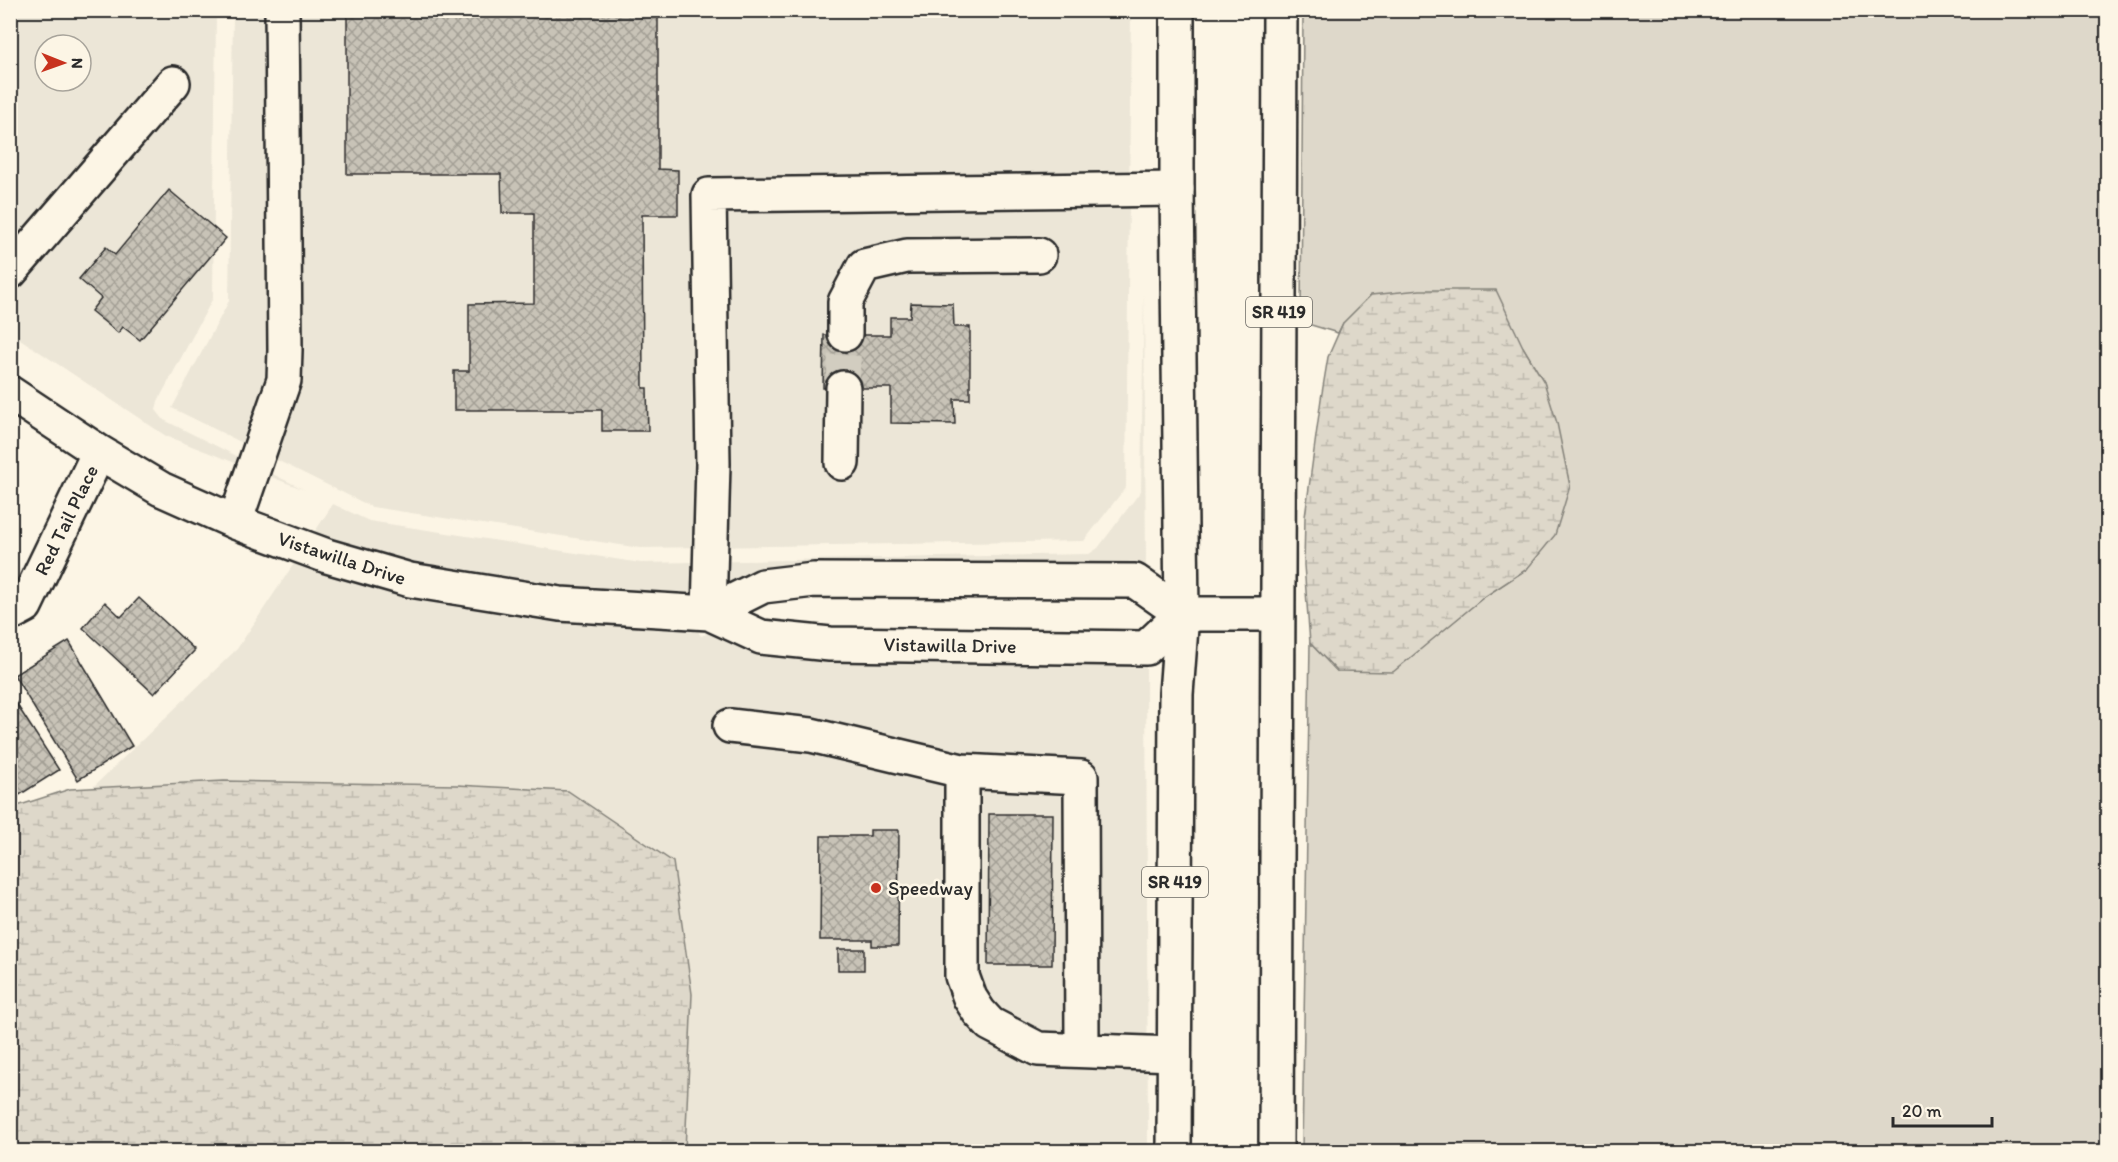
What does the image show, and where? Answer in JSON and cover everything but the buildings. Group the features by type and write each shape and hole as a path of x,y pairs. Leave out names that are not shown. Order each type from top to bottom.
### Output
{"main road":[{"path":"235,522 284,380 282,10"},
{"name":"SR 419","path":"1174,1152 1176,694 1182,614 1177,10"},
{"name":"SR 419","path":"1276,1152 1280,10"},
{"path":"10,273 173,83"},
{"path":"1177,189 709,195 713,464 709,614 763,586 814,580 1136,581 1182,614 1278,614"},
{"path":"845,334 845,302 864,266 907,256 1040,255"},
{"path":"842,463 843,388"},
{"name":"Vistawilla Drive","path":"10,393 99,453 161,489 235,522 327,556 410,580 560,604 709,614 761,637 831,644 1146,648 1182,614"},
{"name":"Red Tail Place","path":"10,614 25,606 99,453"},
{"path":"730,726 811,735 962,771 1081,777 1082,1050"},
{"path":"962,771 962,976 970,998 979,1012 990,1024 1038,1049 1174,1054"}],"shaded area":[{"path":"10,11 216,11 213,298 158,401 156,410 164,420 305,490 166,436 11,333"},
{"path":"233,11 1131,11 1126,487 1084,541 640,548 372,507 172,408 229,301"},
{"path":"1144,292 1146,567 1136,564 811,563 760,570 708,594 697,596 562,587 415,564 314,533 333,504 369,521 641,563 1089,554 1098,548 1141,491"},
{"path":"295,562 404,597 558,621 697,630 701,636 709,633 759,654 831,660 1146,664 1148,1151 685,1151 692,994 568,791 457,785 224,781 92,788 237,649"}],"green space":[{"path":"1303,11 2107,11 2107,1151 1302,1151 1310,643 1337,671 1442,631 1484,597 1527,569 1570,486 1544,382 1523,347 1343,323 1338,333 1301,322"},
{"path":"1420,290 1496,290 1523,347 1544,382 1557,423 1570,486 1555,535 1527,569 1484,597 1393,672 1337,671 1310,643 1304,565 1305,517 1328,357 1343,323 1371,295"},
{"path":"224,781 457,785 568,791 673,862 692,994 685,1151 11,1151 11,808 70,789"}],"tunnel":[{"path":"843,388 845,334"}],"place":[{"name":"Speedway","path":"876,888"}]}
